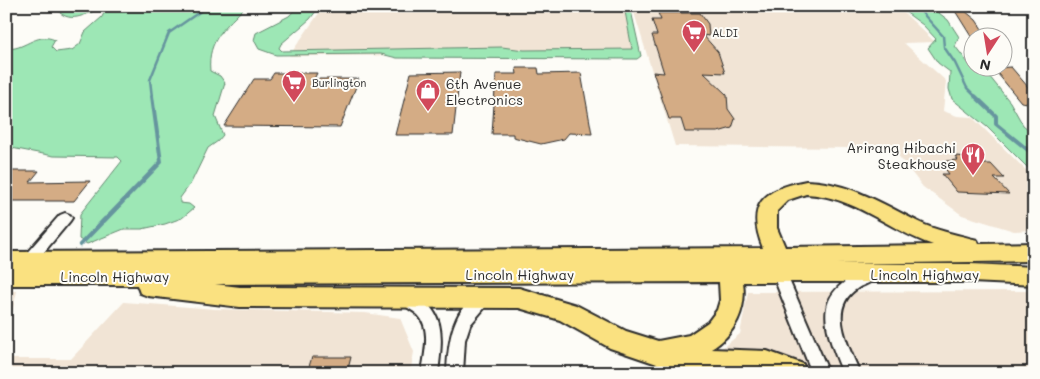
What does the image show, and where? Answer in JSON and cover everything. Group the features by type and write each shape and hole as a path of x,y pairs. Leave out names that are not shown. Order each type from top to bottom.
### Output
{"main road":[{"path":"6,8 11,6"},
{"path":"779,265 766,227 767,209 771,202 784,193 810,187 829,189 846,194 917,230 945,241 1023,252"},
{"name":"Lincoln Highway","path":"6,276 63,268 779,265 1023,252"},
{"name":"Lincoln Highway","path":"17,260 63,268"},
{"path":"643,348 670,351 683,348 695,344 716,331 724,322 732,303 728,265"},
{"name":"Lincoln Highway","path":"779,265 879,273 1034,276"},
{"path":"63,268 240,297 488,296 519,298 549,305 585,320 619,340 681,359 767,363 793,373"}],"street":[{"path":"17,260 65,218"},
{"path":"779,265 821,373"},
{"path":"852,373 836,334 833,310 839,294 847,286 857,280 879,273"},
{"path":"455,373 457,339 462,321 472,309 488,296"},
{"path":"396,297 420,306 432,320 434,330 430,373"}],"shaded area":[{"path":"324,6 627,6 636,54 289,56"},
{"path":"632,6 871,6 877,10 901,10 935,42 904,43 946,81 943,111 957,116 972,117 1034,178 1034,230 1014,231 962,215 923,187 889,144 848,148 675,146"},
{"path":"6,291 17,291 6,337"},
{"path":"1034,291 1034,373 690,373 740,334 748,292"},
{"path":"124,302 215,309 365,313 400,318 414,352 410,373 6,373 6,359 71,359"}],"green space":[{"path":"53,6 246,6 219,34 212,50 210,71 220,76 225,83 215,116 223,135 208,148 191,183 180,198 180,203 189,204 194,208 182,218 142,229 124,229 87,244 79,239 80,214 122,161 118,157 54,156 6,147 6,48 18,47 42,38 48,38 55,40 51,47 56,52 72,50 80,44 85,32 102,17 106,9 72,17 60,13 61,10"},
{"path":"298,6 320,6 310,19 281,44 279,48 282,51 502,47 524,50 632,49 624,6 630,6 641,56 637,59 397,58 381,54 276,55 259,49 254,40 256,33 289,16"},
{"path":"897,6 930,6 948,20 959,37 955,46 962,55 962,78 991,78 1010,102 1023,125 1034,134 1034,174 987,127 952,99 949,89 950,72 938,63 928,48 936,39 923,25"}],"building":[{"path":"952,6 959,6 976,20 981,28 966,28"},
{"path":"658,13 700,13 708,24 709,36 703,35 718,52 725,73 703,72 727,95 728,109 735,119 732,128 718,132 685,132 681,119 669,119 653,72 664,73 652,35 657,35 652,20 661,20"},
{"path":"516,68 538,68 539,74 581,73 592,134 569,133 564,139 541,144 513,137 513,134 492,134 496,74 517,74"},
{"path":"1012,68 1034,94 1034,104 1021,102 1001,78 1012,78"},
{"name":"6th Avenue Electronics","path":"460,72 453,135 395,135 411,73"},
{"name":"Burlington","path":"274,73 317,73 314,79 359,79 340,127 224,126 254,79 270,79"},
{"name":"Arirang Hibachi Steakhouse","path":"955,156 970,157 981,164 991,164 1004,178 994,178 1009,194 957,192 942,174 949,174 944,167 951,167 946,161 958,160"},
{"path":"12,171 39,171 30,182 90,181 74,201 6,201 6,177"},
{"path":"312,357 351,357 347,373 307,373"}],"waterway":[{"path":"152,97 150,80 169,33 208,6"},
{"path":"916,6 943,36 944,47 955,63 967,88 975,96"},
{"path":"104,221 161,162 152,96"},
{"path":"975,96 996,116 996,124 1034,155"},
{"path":"80,245 105,219"}],"place":[{"name":"ALDI","path":"694,53"},
{"name":"Burlington","path":"294,103"},
{"name":"6th Avenue Electronics","path":"428,112"},
{"name":"Arirang Hibachi Steakhouse","path":"973,176"}]}
